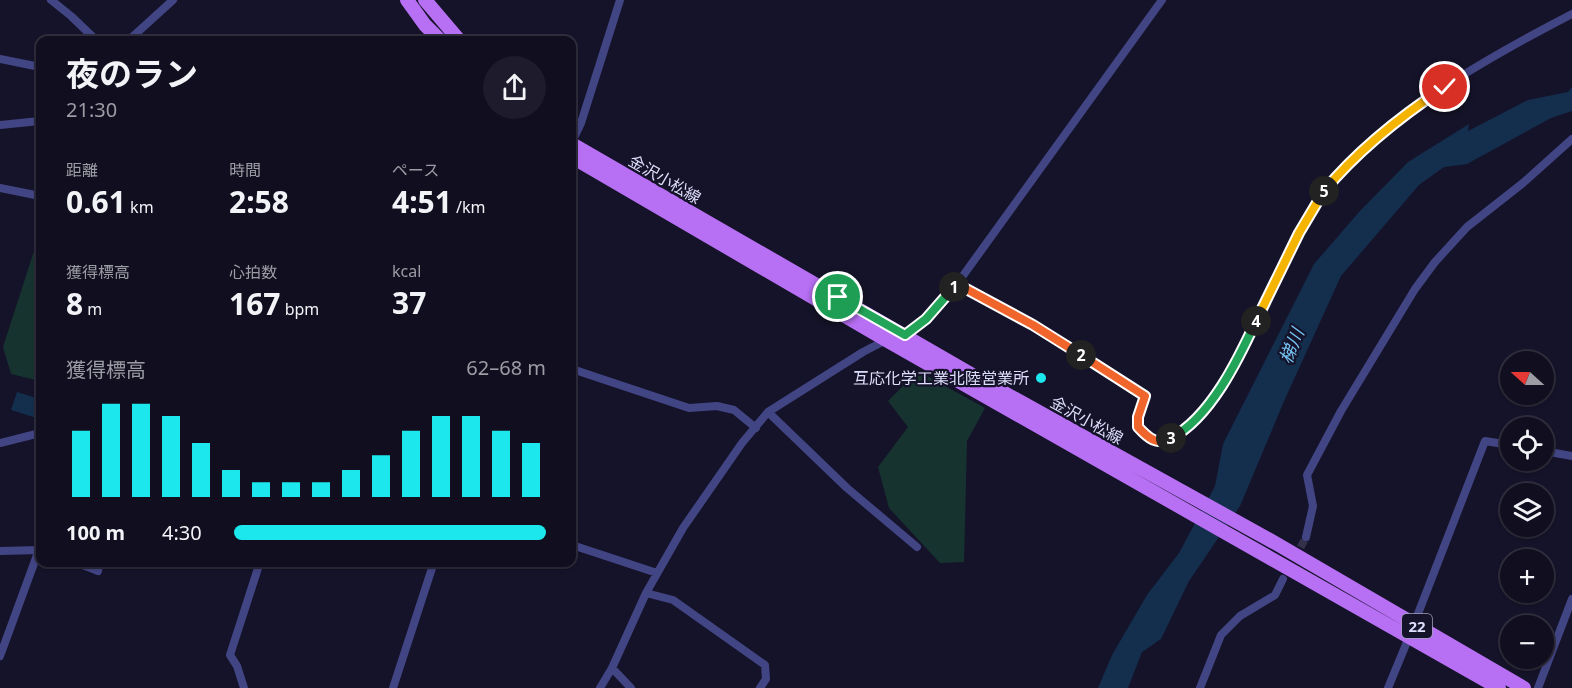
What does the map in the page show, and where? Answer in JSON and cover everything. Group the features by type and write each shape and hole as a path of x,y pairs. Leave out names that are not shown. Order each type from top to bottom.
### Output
{"main road":[{"path":"407,0 436,36"},
{"path":"425,0 456,36"},
{"name":"金沢小松線","path":"576,145 905,335 1151,482 1271,558 1308,571 1412,630 1524,688"},
{"name":"金沢小松線","path":"576,159 886,340 1151,482 1276,544 1308,571"},
{"name":"金沢小松線","path":"1412,630 1499,688"}],"street":[{"path":"51,0 64,9 92,36"},
{"path":"133,36 173,0"},
{"path":"576,134 620,0"},
{"path":"905,335 926,319 957,284 1162,0"},
{"path":"957,284 1033,325 1145,396 1138,417 1138,427 1150,440 1164,442 1178,435 1201,413 1222,386 1299,233 1319,198 1334,179 1368,145 1420,104 1476,67 1572,14"},
{"path":"0,59 36,66"},
{"path":"0,125 36,121"},
{"path":"1306,537 1313,506 1307,475 1341,411 1415,289 1435,262 1467,227 1523,183 1572,139"},
{"path":"0,188 36,195"},
{"path":"600,688 612,668 646,593 683,528 742,443 768,412 886,340"},
{"path":"576,370 689,408 717,406 734,410 756,428"},
{"path":"768,412 847,489 917,547"},
{"path":"0,443 36,434"},
{"path":"1388,688 1485,441 1500,443"},
{"path":"1554,453 1572,456"},
{"path":"576,546 657,573"},
{"path":"0,551 36,548"},
{"path":"0,656 36,559"},
{"path":"88,567 98,571 99,567"},
{"path":"244,688 237,666 230,655 258,567"},
{"path":"393,688 432,567"},
{"path":"1200,688 1221,635 1240,616 1275,596 1283,579"},
{"path":"646,593 673,600 751,653 765,665 766,679 760,688"},
{"path":"1538,688 1572,599"},
{"path":"612,668 631,688"}],"green space":[{"path":"34,251 36,252 36,380 11,374 3,347"},
{"path":"918,371 985,408 967,441 964,562 940,563 889,508 878,467 908,427 888,401"}],"water":[{"name":"梯川","path":"1572,87 1572,111 1551,118 1467,164 1444,167 1419,185 1341,276 1285,399 1240,506 1189,581 1161,639 1142,652 1128,688 1098,688 1112,655 1147,595 1179,553 1215,486 1223,444 1314,264 1359,212 1408,162 1469,124 1468,131 1528,100 1568,92"},
{"path":"17,392 36,398 36,418 11,410"}],"tunnel":[{"path":"1295,558 1306,537"}],"place":[{"name":"互応化学工業北陸営業所","path":"1041,378"}],"route":[{"path":"838,297 905,335 926,319 957,284 1033,325 1145,396 1138,417 1138,427 1150,440 1164,442 1178,435 1201,413 1222,386 1299,233 1319,198 1334,179 1368,145 1445,87"}]}
